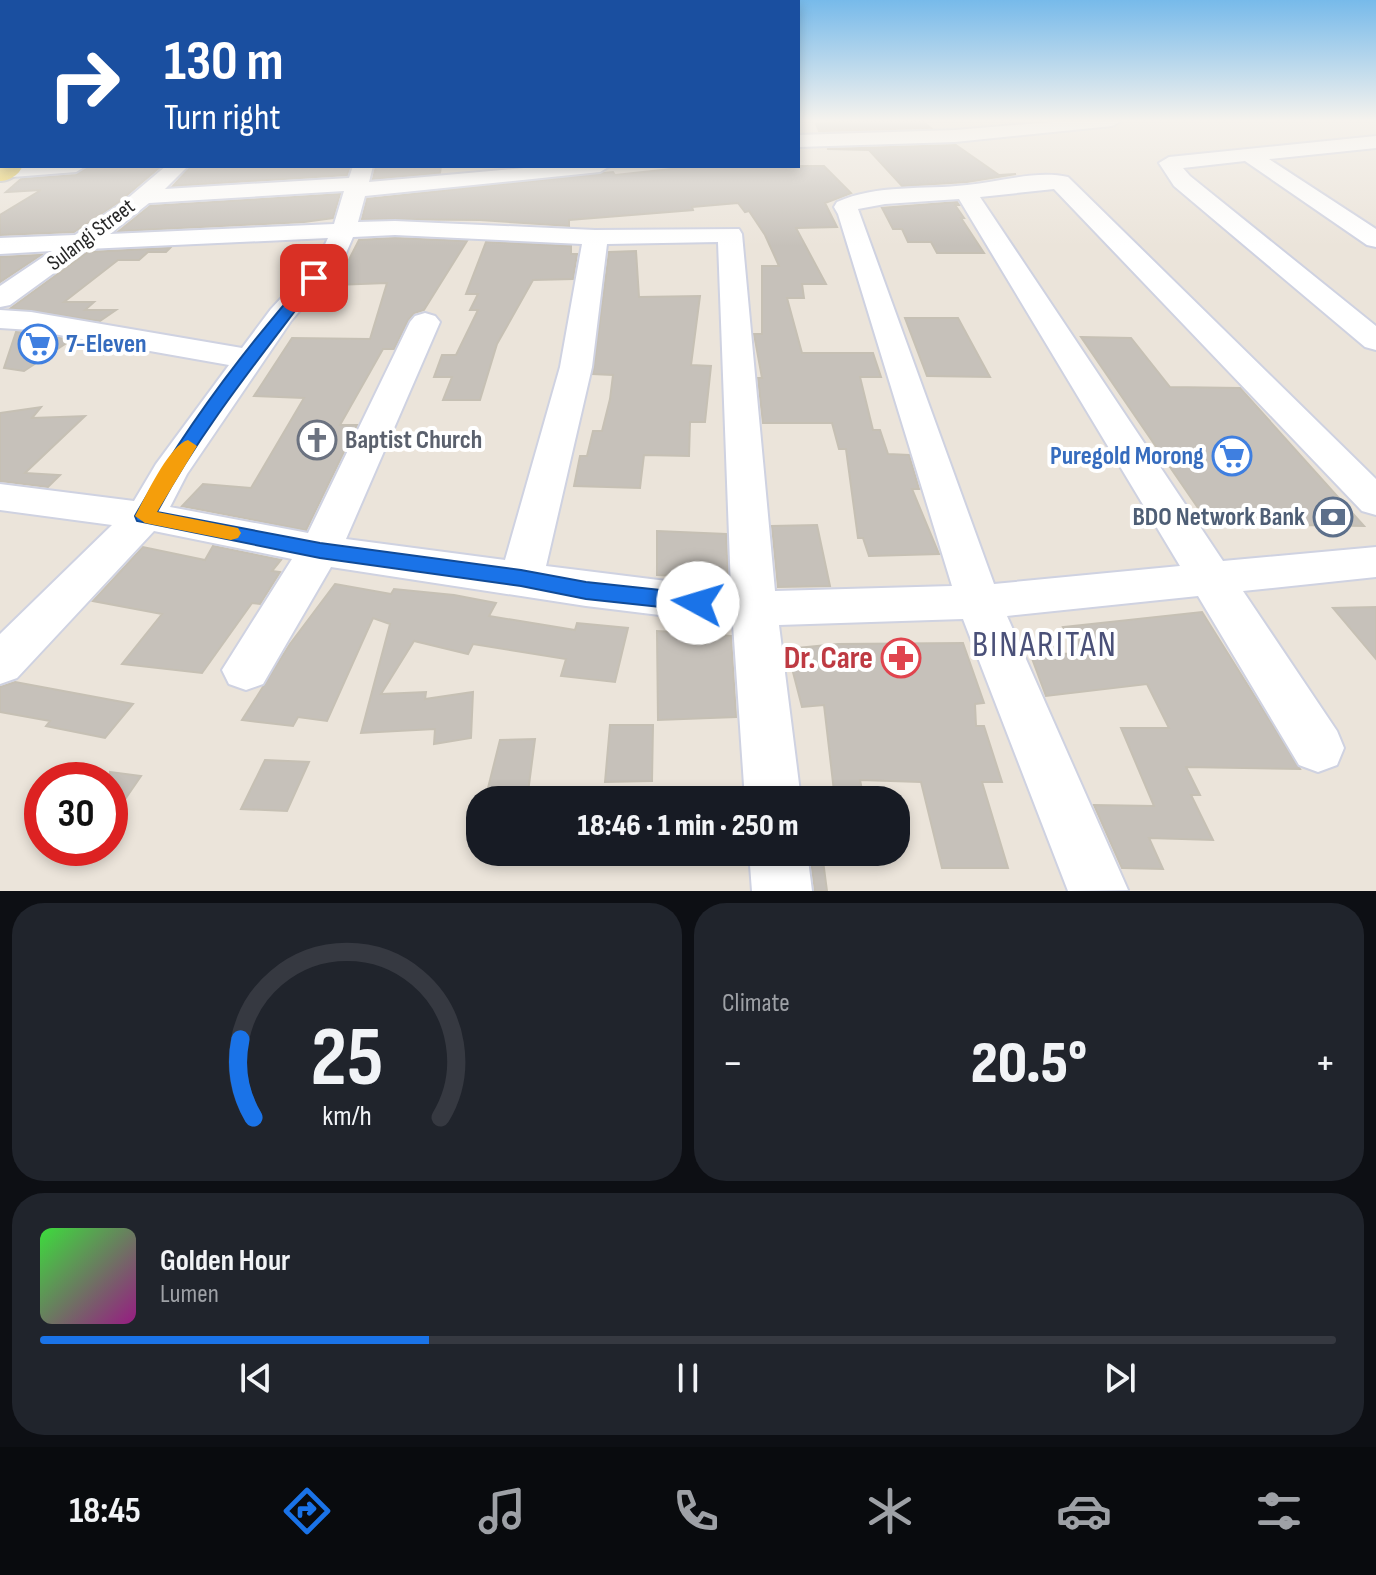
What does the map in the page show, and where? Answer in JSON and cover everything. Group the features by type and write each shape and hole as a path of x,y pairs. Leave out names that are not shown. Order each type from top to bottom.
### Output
{"street":[{"path":"1174,163 1169,163 1182,181 1376,341"},
{"path":"1261,163 1376,240"},
{"path":"0,172 51,168"},
{"name":"Sulangi Street","path":"0,299 82,243 176,168"},
{"path":"141,197 568,168"},
{"path":"0,664 145,516 169,472 281,315 330,260 344,230 359,180"},
{"path":"1098,890 979,602 850,214 845,207 868,199 966,192 1030,182 1060,182 1376,502"},
{"path":"966,192 1318,748"},
{"path":"0,246 395,228 595,237 730,234 754,609 772,786"},
{"path":"521,578 555,459 591,291 595,237"},
{"path":"0,319 31,321 251,359"},
{"path":"246,670 320,550 425,322"},
{"path":"0,497 145,516 320,550 586,590 754,609 979,602 1376,562"},
{"path":"779,866 782,891"}],"building":[{"path":"881,163 981,163 999,175 1016,174 967,182 902,186"},
{"path":"824,166 851,193 825,203 837,227 796,228 826,284 802,284 804,298 787,298 802,353 873,353 881,377 860,377 873,430 880,430 888,454 909,455 919,489 912,489 939,554 869,556 863,538 858,538 846,449 839,449 832,423 763,423 758,378 762,378 754,334 762,334 762,266 779,266 765,235 749,211 745,212 738,203 692,207 693,210 569,220 569,226 480,220 362,219 367,199 613,172 615,175 680,168"},
{"path":"86,168 159,168 119,202 74,232 0,235 0,215 41,190 6,192 21,179 76,175"},
{"path":"189,168 349,168 347,175 173,186"},
{"path":"376,168 441,168 440,173 373,179"},
{"path":"340,194 333,218 119,231 150,206"},
{"path":"957,202 959,205 955,205 964,218 961,218 984,253 937,253 931,242 908,242 902,229 893,229 882,208"},
{"path":"359,240 467,241 424,310 414,313 408,320 394,349 383,349 340,425 357,425 306,530 182,506 203,484 251,488 304,398 254,396 292,338 370,339 387,283 336,285"},
{"path":"486,242 571,246 571,254 577,254 573,279 533,280 497,344 480,400 443,400 452,377 434,377 442,355 456,355 478,310 470,310 478,294 466,294"},
{"path":"170,248 166,252 148,252 139,260 118,260 64,302 94,302 85,310 116,310 100,321 11,308 88,252"},
{"path":"636,251 639,297 700,296 691,365 711,366 705,422 690,422 689,456 644,455 640,488 574,486 580,456 587,456 593,431 602,431 610,399 613,375 593,374 609,252"},
{"path":"41,255 0,282 0,257"},
{"path":"905,318 958,318 990,377 927,376"},
{"path":"16,332 71,340 24,371 4,368"},
{"name":"Puregold Morong","path":"1081,337 1131,338 1170,387 1240,388 1364,526 1209,524"},
{"path":"41,407 32,418 85,416 25,473 60,475 48,487 0,481 0,413"},
{"path":"817,525 830,586 778,587 772,526"},
{"path":"657,531 726,534 728,578 657,575"},
{"path":"213,546 281,560 272,571 280,572 260,604 252,603 202,673 122,664 162,614 93,601 143,547 205,560"},
{"path":"335,584 391,594 394,589 496,603 489,616 575,630 577,623 628,628 615,682 561,676 566,659 473,644 468,654 414,641 381,694 426,692 425,699 473,692 471,738 434,744 435,729 361,733 390,624 373,618 327,721 298,717 293,726 242,720 290,644"},
{"path":"1376,607 1376,659 1333,608"},
{"path":"1202,612 1300,769 1186,767 1200,795 1191,795 1213,840 1149,838 1163,869 1122,868 1094,805 1154,806 1121,728 1169,728 1147,684 1046,696 1030,653 1080,654 1063,627"},
{"path":"657,631 731,636 736,717 658,720"},
{"path":"963,643 984,703 975,704 976,726 984,726 1002,782 982,782 1008,868 942,868 921,782 860,780 861,786 833,786 824,705 802,707 787,649 838,644"},
{"path":"15,682 133,704 105,738 46,726 50,721 0,712 0,687"},
{"path":"610,725 653,725 652,781 605,782"},
{"path":"535,739 529,786 488,786 500,740"},
{"path":"265,760 309,762 287,811 241,809"},
{"path":"128,774 141,776 128,795"},
{"path":"812,866 824,866 827,891 815,891"}],"slow traffic":[{"path":"188,446 169,472 145,516 231,533"}],"place":[{"name":"7-Eleven","path":"38,344"},
{"name":"Baptist Church","path":"317,440"},
{"name":"Puregold Morong","path":"1232,456"},
{"name":"BDO Network Bank","path":"1333,517"},
{"name":"Dr. Care","path":"901,658"}],"district":[{"name":"BINARITAN","path":"1045,645"}],"route":[{"path":"314,278 281,315 169,472 145,516 320,550 586,590 698,603"}]}
